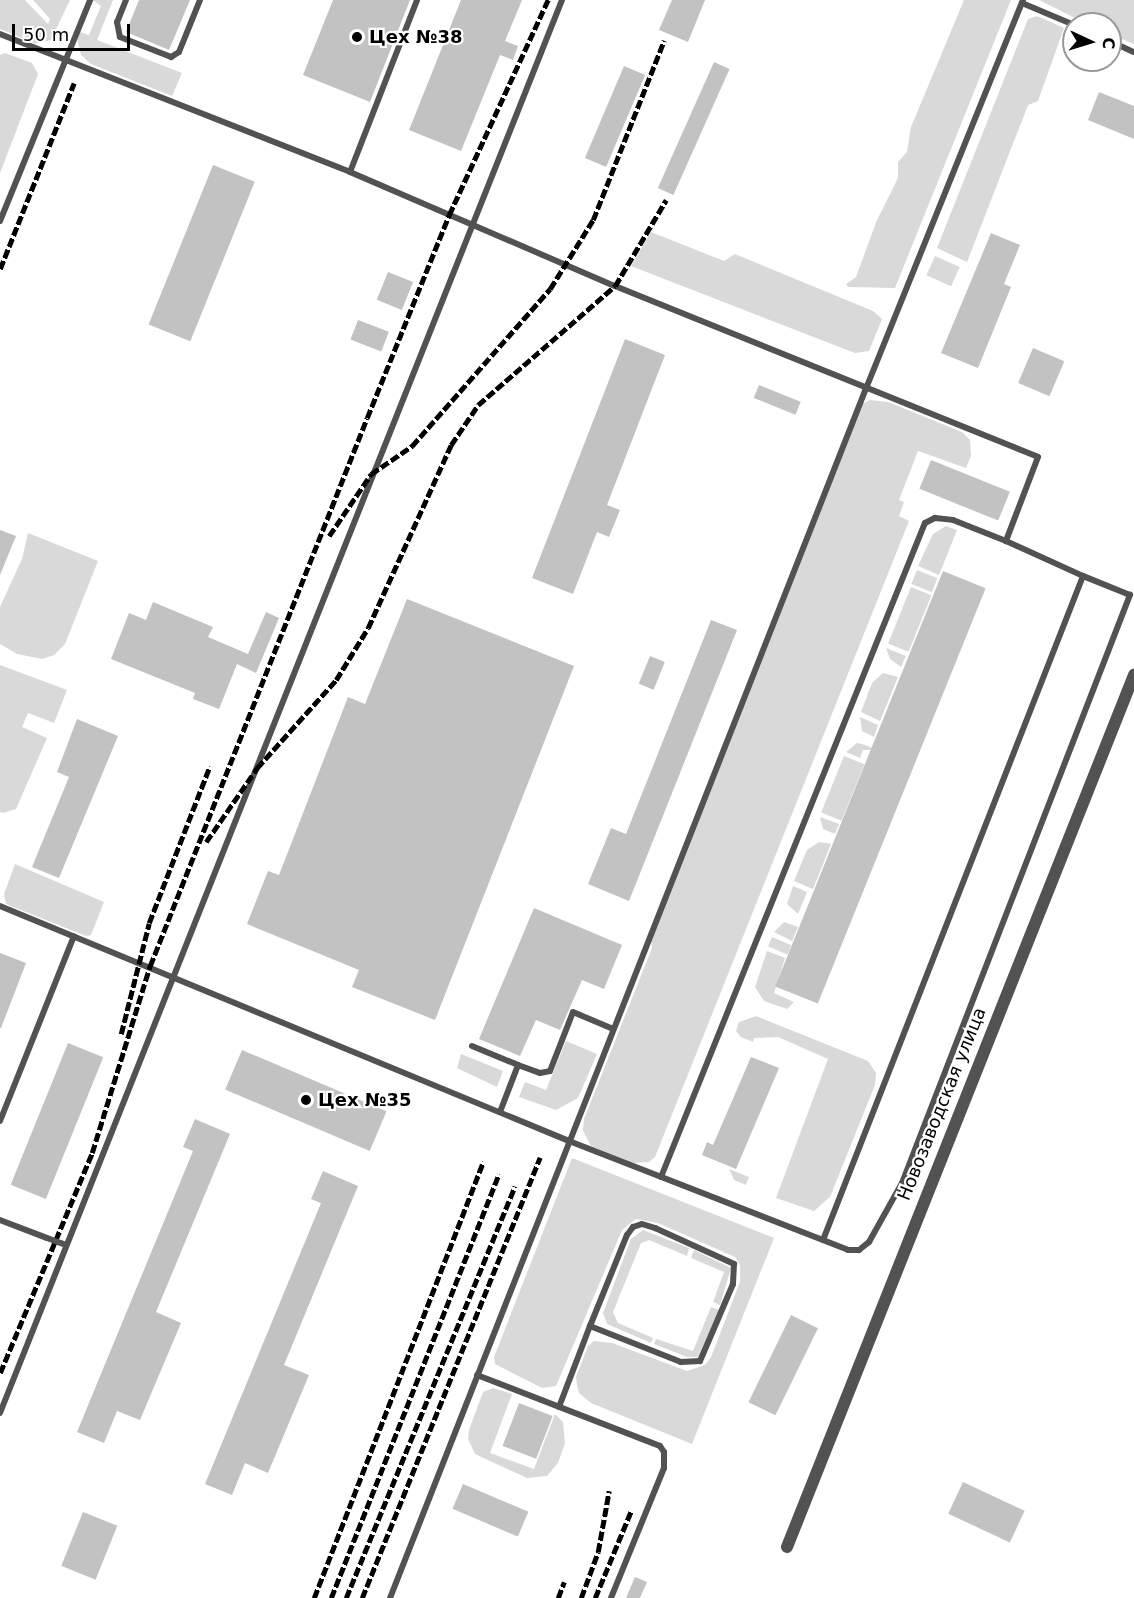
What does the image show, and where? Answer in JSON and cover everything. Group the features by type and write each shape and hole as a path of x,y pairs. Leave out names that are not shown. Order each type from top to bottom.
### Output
{"street":[{"name":"Новозаводская улица","path":"787,1548 1134,675"}],"lane":[{"path":"0,221 90,0"},
{"path":"126,0 117,22 120,37 171,57 179,52 200,0"},
{"path":"350,172 417,0"},
{"path":"0,1413 562,0"},
{"path":"390,1598 867,386 1023,1 1062,20"},
{"path":"0,34 350,172 471,225 1038,457 1006,542"},
{"path":"0,906 569,1141 661,1177 823,1240 848,1250 859,1250 869,1242 911,1160 1130,595 953,520 935,518 925,523 661,1177"},
{"path":"823,1240 1083,576"},
{"path":"0,1122 74,936"},
{"path":"472,1046 540,1073 550,1071 573,1012 613,1029"},
{"path":"500,1112 518,1065"},
{"path":"0,1220 66,1246"},
{"path":"559,1407 590,1326 633,1227 642,1224 655,1227 734,1264 733,1284 700,1361 681,1362 590,1326"},
{"path":"477,1375 660,1446 664,1452 664,1468 611,1598"}],"shaded area":[{"path":"0,0 25,0 48,24 50,19 33,0 70,0 51,40 36,44 0,29"},
{"path":"93,0 113,0 97,40 182,73 172,96 91,64 81,55 77,38 80,32 89,35 101,6"},
{"path":"964,0 1011,0 895,288 848,287 846,284 856,277 877,220 898,178 898,162 907,152 911,127"},
{"path":"1039,0 1134,0 1134,44 1122,39 1122,12 1063,12"},
{"path":"1037,16 1062,27 1062,34 1038,101 1028,105 967,262 937,248 1028,19"},
{"path":"5,53 32,63 38,74 0,173 0,55"},
{"path":"651,232 724,261 735,254 873,311 882,319 869,351 855,353 631,266"},
{"path":"935,256 960,267 951,286 926,275"},
{"path":"870,400 888,402 962,432 970,440 971,456 966,468 918,451 899,500 904,502 899,516 909,521 655,1157 649,1162 633,1163 591,1146 583,1131 584,1119 652,948 651,938 858,406"},
{"path":"946,526 957,530 939,575 918,566 933,534"},
{"path":"28,533 98,561 65,644 54,655 42,659 17,654 0,644 0,607 22,559"},
{"path":"917,570 937,578 932,592 911,584"},
{"path":"911,587 931,595 909,652 888,644"},
{"path":"886,648 906,656 901,667 890,659"},
{"path":"0,665 67,690 54,723 28,713 22,727 47,738 16,809 3,813 0,812"},
{"path":"883,673 898,677 880,721 861,712 872,683"},
{"path":"860,717 878,725 874,737 862,731"},
{"path":"857,743 878,750 863,750 860,758 846,752"},
{"path":"844,756 864,764 842,821 821,813"},
{"path":"820,817 839,824 835,834 823,829"},
{"path":"819,842 831,844 813,889 794,881 807,850"},
{"path":"15,864 104,902 91,935 86,936 6,904 4,894"},
{"path":"793,886 807,892 798,914 787,904"},
{"path":"784,922 798,927 792,941 774,932"},
{"path":"772,937 791,945 787,954 768,946"},
{"path":"767,951 785,958 774,993 794,1002 787,1009 764,1001 755,987"},
{"path":"756,1016 868,1061 876,1073 875,1085 830,1197 814,1211 776,1198 828,1059 778,1037 754,1038 753,1042 741,1037 736,1031 739,1022"},
{"path":"566,1041 597,1054 578,1098 556,1110 519,1097 525,1082 546,1090"},
{"path":"461,1054 503,1071 497,1087 457,1068"},
{"path":"572,1158 774,1238 692,1444 591,1403 579,1393 577,1385 576,1377 588,1346 594,1341 612,1343 687,1371 705,1365 711,1357 740,1282 740,1265 735,1257 658,1223 636,1219 622,1230 556,1386 542,1388 495,1364 494,1357"},
{"path":"729,1169 749,1177 746,1185 734,1180"},
{"path":"643,1230 689,1248 687,1256 649,1240 641,1243 613,1312 618,1323 653,1338 651,1343 607,1324 603,1313 631,1239"},
{"path":"694,1250 731,1268 720,1305 713,1302 724,1272 691,1258"},
{"path":"711,1307 719,1310 698,1357 687,1357 654,1344 656,1339 693,1351"},
{"path":"493,1388 512,1394 490,1453 534,1469 555,1414 563,1422 565,1443 558,1463 547,1476 527,1478 475,1454 468,1439 469,1430 483,1392"}],"building":[{"path":"139,0 190,0 169,50 126,32"},
{"name":"Цех №38","path":"333,0 410,0 370,102 303,75"},
{"path":"461,0 522,0 505,41 518,46 513,60 500,55 461,151 409,130"},
{"path":"672,0 705,0 688,42 659,30"},
{"path":"714,62 730,69 673,195 658,188"},
{"path":"624,66 645,75 606,167 585,158"},
{"path":"1099,92 1134,106 1134,139 1088,120"},
{"path":"213,165 255,182 190,341 149,324"},
{"path":"991,233 1020,245 1004,284 1011,287 978,368 941,353"},
{"path":"388,272 413,282 402,310 377,300"},
{"path":"358,320 389,332 381,351 350,340"},
{"path":"625,339 665,355 607,505 620,510 609,537 597,532 573,594 532,578"},
{"path":"1033,348 1064,361 1049,396 1018,383"},
{"path":"759,385 801,402 795,415 754,398"},
{"path":"931,460 1010,492 998,521 919,489"},
{"path":"0,530 16,536 0,575"},
{"path":"943,571 986,588 818,1004 775,986"},
{"path":"407,599 574,666 435,1020 352,987 359,970 247,924 268,871 279,875 348,697 365,704"},
{"path":"153,602 213,627 208,637 248,654 266,612 279,618 256,673 237,664 219,709 193,699 195,693 111,659 129,613 146,620"},
{"path":"711,620 737,630 629,901 588,884 611,828 626,834"},
{"path":"650,656 665,662 654,690 639,684"},
{"path":"77,719 118,736 59,878 32,867 69,777 57,772"},
{"path":"534,908 622,945 604,989 582,980 560,1030 536,1020 520,1056 479,1039"},
{"path":"0,953 26,963 1,1028 0,1028"},
{"path":"68,1043 103,1057 46,1199 11,1185"},
{"name":"Цех №35","path":"242,1050 387,1111 370,1151 225,1090"},
{"path":"751,1057 779,1068 736,1169 702,1155 707,1142 713,1145"},
{"path":"195,1119 230,1134 156,1312 181,1323 140,1420 117,1411 104,1443 77,1432 193,1151 183,1147"},
{"path":"323,1171 358,1186 284,1365 309,1375 268,1473 245,1463 232,1495 205,1484 321,1203 311,1199"},
{"path":"791,1315 818,1328 775,1415 748,1402"},
{"path":"519,1403 553,1416 536,1459 503,1446"},
{"path":"963,1482 1025,1511 1010,1542 948,1514"},
{"path":"463,1484 528,1512 518,1537 452,1509"},
{"path":"83,1512 117,1526 96,1580 61,1566"},
{"path":"635,1577 647,1582 640,1598 626,1598"}],"railway":[{"path":"0,1373 92,1153 150,966 367,418 449,215 548,0"},
{"path":"329,536 371,474 412,446 550,289 593,220 664,41"},
{"path":"0,269 74,83"},
{"path":"206,842 257,768 336,680 368,628 451,445 478,405 615,286 666,200"},
{"path":"121,1034 149,923 210,766"},
{"path":"362,1598 540,1158"},
{"path":"314,1598 483,1162"},
{"path":"331,1598 499,1174"},
{"path":"346,1598 515,1186"},
{"path":"581,1598 598,1552 609,1491"},
{"path":"595,1598 631,1511"},
{"path":"558,1598 564,1582"}],"place":[{"name":"Цех №38","path":"357,37"},
{"name":"Цех №35","path":"306,1100"}]}
